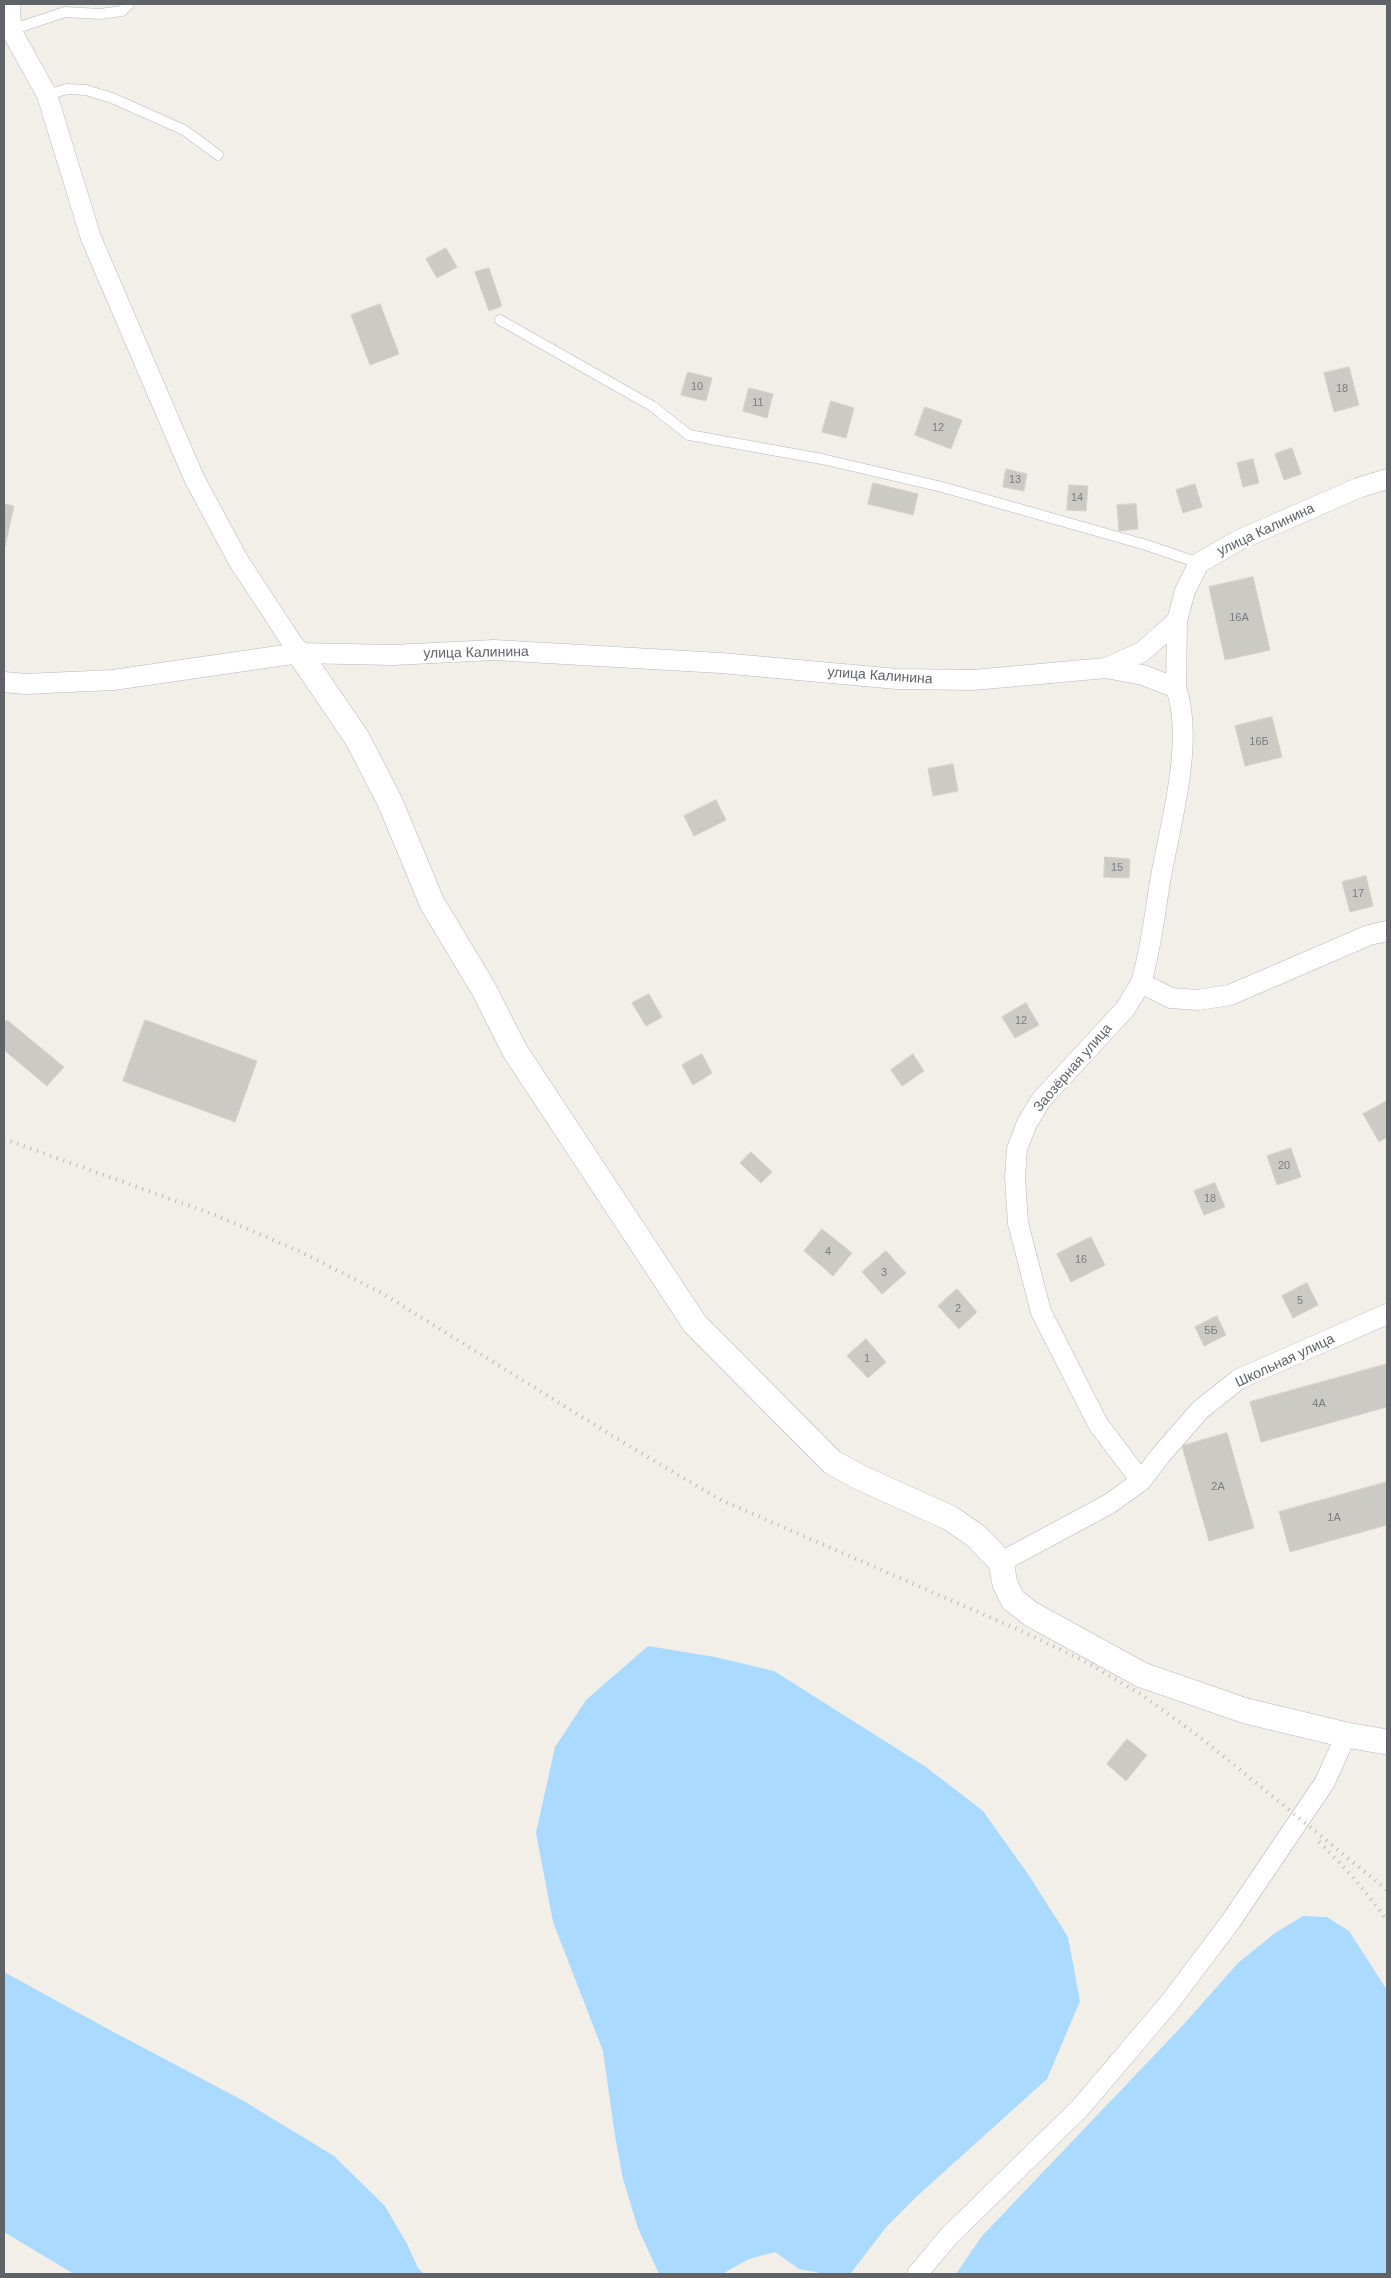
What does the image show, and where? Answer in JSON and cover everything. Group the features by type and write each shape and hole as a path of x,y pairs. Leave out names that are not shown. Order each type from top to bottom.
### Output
{"street":[{"path":"10,4 8,27 47,95 91,238 194,478 238,560 358,738 390,802 432,903 483,988 514,1051 694,1324 832,1462 859,1477 950,1518 976,1536 1001,1562 1006,1584 1013,1600 1031,1614 1142,1675 1246,1711 1346,1735 1387,1742"},
{"name":"улица Калинина","path":"1199,563 1239,540 1358,488 1387,479"},
{"path":"1177,621 1185,591 1199,563"},
{"name":"улица Калинина","path":"4,682 25,684 113,680 299,653 393,655 504,650 721,663 898,679 973,680 1106,668 1142,652 1177,621"},
{"name":"Заозёрная улица","path":"1141,1481 1098,1424 1041,1312 1018,1223 1015,1178 1017,1148 1027,1123 1041,1100 1125,1009 1141,983 1150,952 1162,872 1175,811 1184,730 1182,704 1176,688 1177,621"},
{"path":"1106,668 1143,675 1176,688"},
{"path":"1141,983 1171,998 1198,1000 1230,995 1368,935 1387,931"},
{"name":"Школьная улица","path":"1001,1562 1109,1504 1141,1481 1200,1410 1239,1379 1387,1314"},
{"path":"917,2274 950,2235 1080,2108 1170,2002 1231,1922 1325,1782 1346,1735"}],"lane":[{"path":"8,27 66,12 100,14 122,12 129,4"},
{"path":"47,95 67,89 86,90 112,98 184,130 218,155"},
{"path":"500,320 652,406 689,435 822,459 942,487 1146,545 1199,563"}],"water":[{"path":"648,1646 715,1657 774,1671 926,1767 983,1811 1028,1874 1068,1937 1080,2001 1047,2079 915,2198 887,2226 851,2273 825,2274 799,2269 775,2252 749,2259 722,2274 659,2274 638,2228 623,2179 603,2051 553,1922 536,1833 555,1747 586,1700"},
{"path":"1303,1916 1327,1917 1349,1931 1387,1990 1387,2274 956,2274 982,2236 1184,2024 1238,1963 1275,1933"},
{"path":"4,1972 242,2100 334,2156 385,2206 407,2244 418,2268 424,2274 74,2274 4,2232"}],"building":[{"path":"446,248 457,267 437,278 426,259"},
{"path":"489,268 502,306 489,311 475,272"},
{"path":"380,304 399,354 370,365 351,315"},
{"path":"1349,367 1359,405 1334,412 1324,373"},
{"path":"688,372 712,378 706,401 681,395"},
{"path":"749,388 773,394 767,418 743,411"},
{"path":"831,401 854,408 846,438 822,432"},
{"path":"925,407 962,420 951,449 915,435"},
{"path":"1292,448 1301,474 1284,480 1275,454"},
{"path":"1253,459 1259,483 1243,487 1237,463"},
{"path":"1006,469 1027,474 1024,491 1003,487"},
{"path":"873,483 918,494 913,515 868,504"},
{"path":"1195,484 1202,507 1183,513 1176,490"},
{"path":"1069,485 1088,486 1086,511 1067,510"},
{"path":"4,504 14,506 4,551"},
{"path":"1136,504 1138,529 1119,531 1117,505"},
{"path":"1253,577 1270,650 1225,660 1209,587"},
{"path":"1272,717 1282,757 1245,766 1235,726"},
{"path":"953,764 958,791 933,796 928,769"},
{"path":"716,800 726,820 694,836 684,816"},
{"path":"1105,857 1130,859 1129,878 1104,877"},
{"path":"1366,876 1373,906 1350,912 1342,882"},
{"path":"649,994 662,1017 646,1026 632,1003"},
{"path":"1026,1003 1039,1025 1015,1038 1002,1017"},
{"path":"7,1020 64,1067 47,1086 4,1050 4,1023"},
{"path":"145,1020 257,1061 235,1122 123,1081"},
{"path":"702,1054 712,1073 693,1085 682,1065"},
{"path":"913,1054 924,1071 902,1086 891,1070"},
{"path":"1387,1101 1387,1137 1379,1142 1363,1114"},
{"path":"1291,1148 1301,1177 1277,1185 1267,1156"},
{"path":"751,1152 772,1172 761,1183 740,1163"},
{"path":"1215,1183 1225,1207 1204,1215 1194,1191"},
{"path":"822,1229 852,1253 833,1276 804,1251"},
{"path":"1091,1237 1105,1265 1071,1282 1057,1254"},
{"path":"886,1251 906,1273 882,1294 862,1272"},
{"path":"1307,1283 1318,1305 1293,1318 1282,1296"},
{"path":"957,1289 977,1312 959,1329 938,1306"},
{"path":"1217,1316 1226,1335 1204,1346 1195,1327"},
{"path":"866,1339 886,1362 868,1378 847,1356"},
{"path":"1387,1364 1387,1407 1261,1442 1250,1402"},
{"path":"1227,1433 1254,1528 1209,1541 1182,1446"},
{"path":"1387,1482 1387,1525 1290,1552 1279,1512"},
{"path":"1127,1739 1147,1755 1126,1781 1107,1764"}],"railway":[{"path":"4,1139 215,1215 299,1251 380,1292 629,1446 721,1500 1026,1633 1088,1663 1142,1695 1200,1737 1387,1890"},
{"path":"1319,1842 1355,1880 1387,1921"}]}
